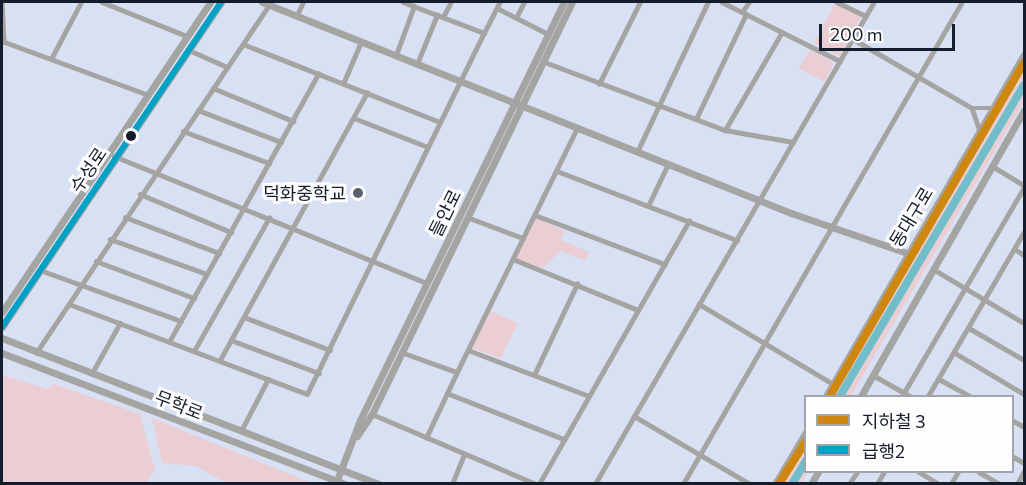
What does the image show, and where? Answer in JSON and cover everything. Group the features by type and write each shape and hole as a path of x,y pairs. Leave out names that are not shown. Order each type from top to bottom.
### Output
{"main road":[{"name":"수성로","path":"2,312 107,150 210,2"},
{"name":"수성로","path":"2,327 221,2"},
{"name":"들안로","path":"337,480 356,438 372,414 467,217 564,2"},
{"name":"들안로","path":"356,438 360,420 517,104 572,2"},
{"path":"266,3 759,200 907,254"},
{"name":"동대구로","path":"827,395 1024,54"},
{"path":"862,395 1024,111"},
{"name":"무학로","path":"2,338 379,483"},
{"name":"무학로","path":"2,353 345,483"},
{"path":"776,483 804,435"}],"street":[{"path":"2,2 3,41 146,94"},
{"path":"51,59 81,2"},
{"path":"102,2 187,36"},
{"path":"297,15 303,2"},
{"path":"403,2 484,33"},
{"path":"444,18 451,2"},
{"path":"69,304 307,394 500,2"},
{"path":"516,18 524,2"},
{"path":"599,84 639,3 631,2"},
{"path":"637,152 708,2"},
{"path":"722,2 840,61"},
{"path":"696,119 749,2"},
{"path":"837,2 866,16"},
{"path":"595,483 874,2"},
{"path":"683,483 962,2"},
{"path":"36,353 140,194 243,44 266,3"},
{"path":"396,55 414,6"},
{"path":"497,8 548,34"},
{"path":"417,64 437,15"},
{"path":"725,130 782,32"},
{"path":"853,39 972,108 994,108"},
{"path":"343,84 361,42"},
{"path":"243,44 441,122"},
{"path":"188,50 227,68"},
{"path":"542,61 725,130 793,142"},
{"path":"170,342 318,74"},
{"path":"213,88 293,121"},
{"path":"220,360 367,93"},
{"path":"972,108 980,132"},
{"path":"198,110 281,142"},
{"path":"354,117 428,147"},
{"path":"426,438 577,128"},
{"path":"183,130 269,163"},
{"path":"107,150 115,157 155,174 244,207 428,283"},
{"path":"648,206 668,164"},
{"path":"873,375 903,395 1024,186 992,166"},
{"path":"556,171 737,240"},
{"path":"140,194 231,232"},
{"path":"535,214 665,264"},
{"path":"467,217 523,238"},
{"path":"125,218 219,253"},
{"path":"194,351 269,218"},
{"path":"372,414 538,483 689,221"},
{"path":"929,395 1024,232"},
{"path":"110,239 207,274"},
{"path":"1015,249 1024,255"},
{"path":"513,259 638,310"},
{"path":"96,261 194,298"},
{"path":"933,269 1024,323"},
{"path":"40,270 181,321"},
{"path":"534,375 577,284"},
{"path":"699,304 833,384"},
{"path":"244,317 330,350"},
{"path":"92,374 120,323"},
{"path":"969,328 1024,360"},
{"path":"231,340 319,373"},
{"path":"468,350 589,396"},
{"path":"401,352 457,372"},
{"path":"955,353 1024,394"},
{"path":"242,429 268,379"},
{"path":"939,379 968,395"},
{"path":"447,393 564,440"},
{"path":"634,416 750,483"},
{"path":"452,483 464,454"},
{"path":"1017,483 1024,471"},
{"path":"922,473 939,483"},
{"path":"982,473 1000,483"}],"shaded area":[{"path":"835,3 861,17 840,57 814,43"},
{"path":"810,49 834,63 824,82 799,68"},
{"path":"1024,64 1024,101 852,395 833,395"},
{"path":"535,218 565,231 561,240 589,252 586,261 560,251 543,268 515,258"},
{"path":"491,311 518,323 501,358 472,348"},
{"path":"2,375 48,389 54,384 140,414 155,470 145,483 2,483"},
{"path":"152,418 312,483 227,483 195,466 162,463"},
{"path":"804,443 804,473 807,473 801,483 780,483"}],"waterway":[{"path":"841,395 1024,85"},
{"path":"792,484 804,464"}],"railway":[{"path":"834,395 1024,68"},
{"path":"781,484 804,446"}],"metro line":[{"name":"3","path":"831,395 1024,63"},
{"name":"3","path":"779,484 804,444"}],"transit line":[{"name":"급행2","path":"2,327 221,2"}],"place":[{"name":"덕화중학교","path":"358,193"}]}
